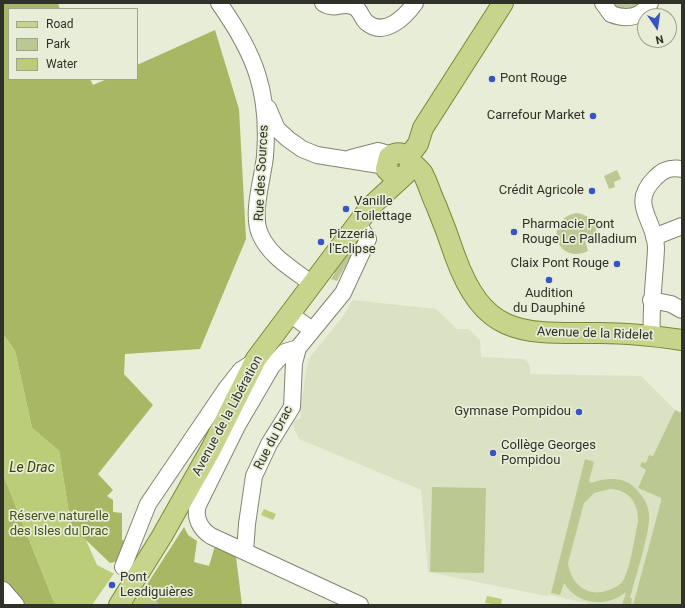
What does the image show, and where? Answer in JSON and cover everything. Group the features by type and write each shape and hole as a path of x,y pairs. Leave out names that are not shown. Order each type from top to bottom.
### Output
{"main road":[{"name":"Avenue de la Libération","path":"131,570 211,449 256,360 358,224 398,164 418,144 424,128 502,3"},
{"name":"Avenue de la Ridelet","path":"398,164 422,172 462,274 474,297 482,307 500,320 521,329 536,333 618,333 682,340"},
{"path":"119,605 131,570"}],"street":[{"name":"Rue des Sources","path":"219,3 239,32 250,53 265,99 265,156 257,216 260,233 277,258 312,284"},
{"path":"323,3 329,8 352,6 357,8 367,23 373,26 382,27 399,22 415,3"},
{"path":"603,3 611,14 628,18 642,12 650,3"},
{"path":"265,99 277,129 302,149 317,155 347,159 378,152 398,164"},
{"path":"652,336 652,300 656,246 642,205 643,196 647,185 663,170 682,168"},
{"name":"Rue du Drac","path":"238,548 247,524 254,476 269,444 292,407 294,362 298,348 343,293 368,239 358,224"},
{"path":"654,237 682,226"},
{"path":"652,300 671,304 682,310"},
{"path":"290,314 312,330"},
{"name":"Rue du Drac","path":"298,348 285,352 272,366 237,426 196,510 199,525 206,533 360,605"},
{"path":"131,570 148,504 226,389 241,370 256,360"},
{"path":"3,590 16,605"}],"shaded area":[{"path":"3,3 58,3 60,8 8,8 8,80 90,80 93,85 105,80 138,80 138,65 215,30 239,109 246,239 200,349 125,354 124,374 153,405 98,474 113,490 107,496 113,500 113,512 122,513 122,540 126,541 123,560 110,563 86,540 72,532 59,451 32,428 15,351 3,334"},
{"name":"Collège Georges Pompidou","path":"352,300 436,309 457,329 469,329 480,340 481,357 525,359 530,366 530,374 641,376 675,410 638,488 661,498 661,501 633,605 595,605 428,572 421,490 299,439 291,422 301,418 301,406 306,369 310,357 344,315"},
{"path":"3,474 54,602 59,605 19,605 3,580"},
{"path":"184,527 188,535 197,541 194,562 209,566 215,546 236,557 242,605 159,605 144,589"}],"green space":[{"path":"610,3 646,3 620,13"},
{"path":"617,170 621,179 614,182 615,187 609,189 604,176"},
{"path":"576,213 586,216 593,222 597,235 596,241 588,237 585,240 588,251 577,254 568,252 562,247 558,240 557,232 559,224 565,217"},
{"path":"356,239 359,241 337,281 331,279 335,273 331,270"},
{"path":"675,410 682,413 682,605 633,605 661,501 661,498 638,488 646,470 640,466 642,462 646,463 649,455 653,456"},
{"path":"585,459 594,462 589,481 591,483 608,479 625,481 638,491 647,506 649,514 648,531 630,598 632,598 631,605 622,605 626,592 610,600 593,602 576,596 564,583 560,595 551,593","holes":["610,489 623,492 632,499 638,515 629,567 620,585 601,592 588,591 582,588 573,578 568,563 584,503 594,493"]},
{"path":"432,487 486,488 484,573 430,572"}],"water":[{"name":"Le Drac","path":"3,334 15,351 32,428 59,451 72,532 86,540 97,565 144,589 159,605 59,605 54,602 3,474"},
{"path":"264,509 276,514 273,520 261,515"},
{"path":"487,596 502,599 501,605 485,603"}],"pier":[{"path":"115,572 143,587 132,605 92,605"}],"place":[{"name":"Pont Rouge","path":"492,79"},
{"name":"Carrefour Market","path":"593,116"},
{"name":"Crédit Agricole","path":"592,191"},
{"name":"Vanille Toilettage","path":"346,209"},
{"name":"Pharmacie Pont Rouge Le Palladium","path":"514,232"},
{"name":"Pizzeria l'Eclipse","path":"321,242"},
{"name":"Claix Pont Rouge","path":"617,264"},
{"name":"Audition du Dauphiné","path":"549,280"},
{"name":"Gymnase Pompidou","path":"579,412"},
{"name":"Collège Georges Pompidou","path":"493,453"},
{"name":"Pont Lesdiguières","path":"112,585"}],"park label":[{"name":"Réserve naturelle des Isles du Drac","path":"59,524"}]}
